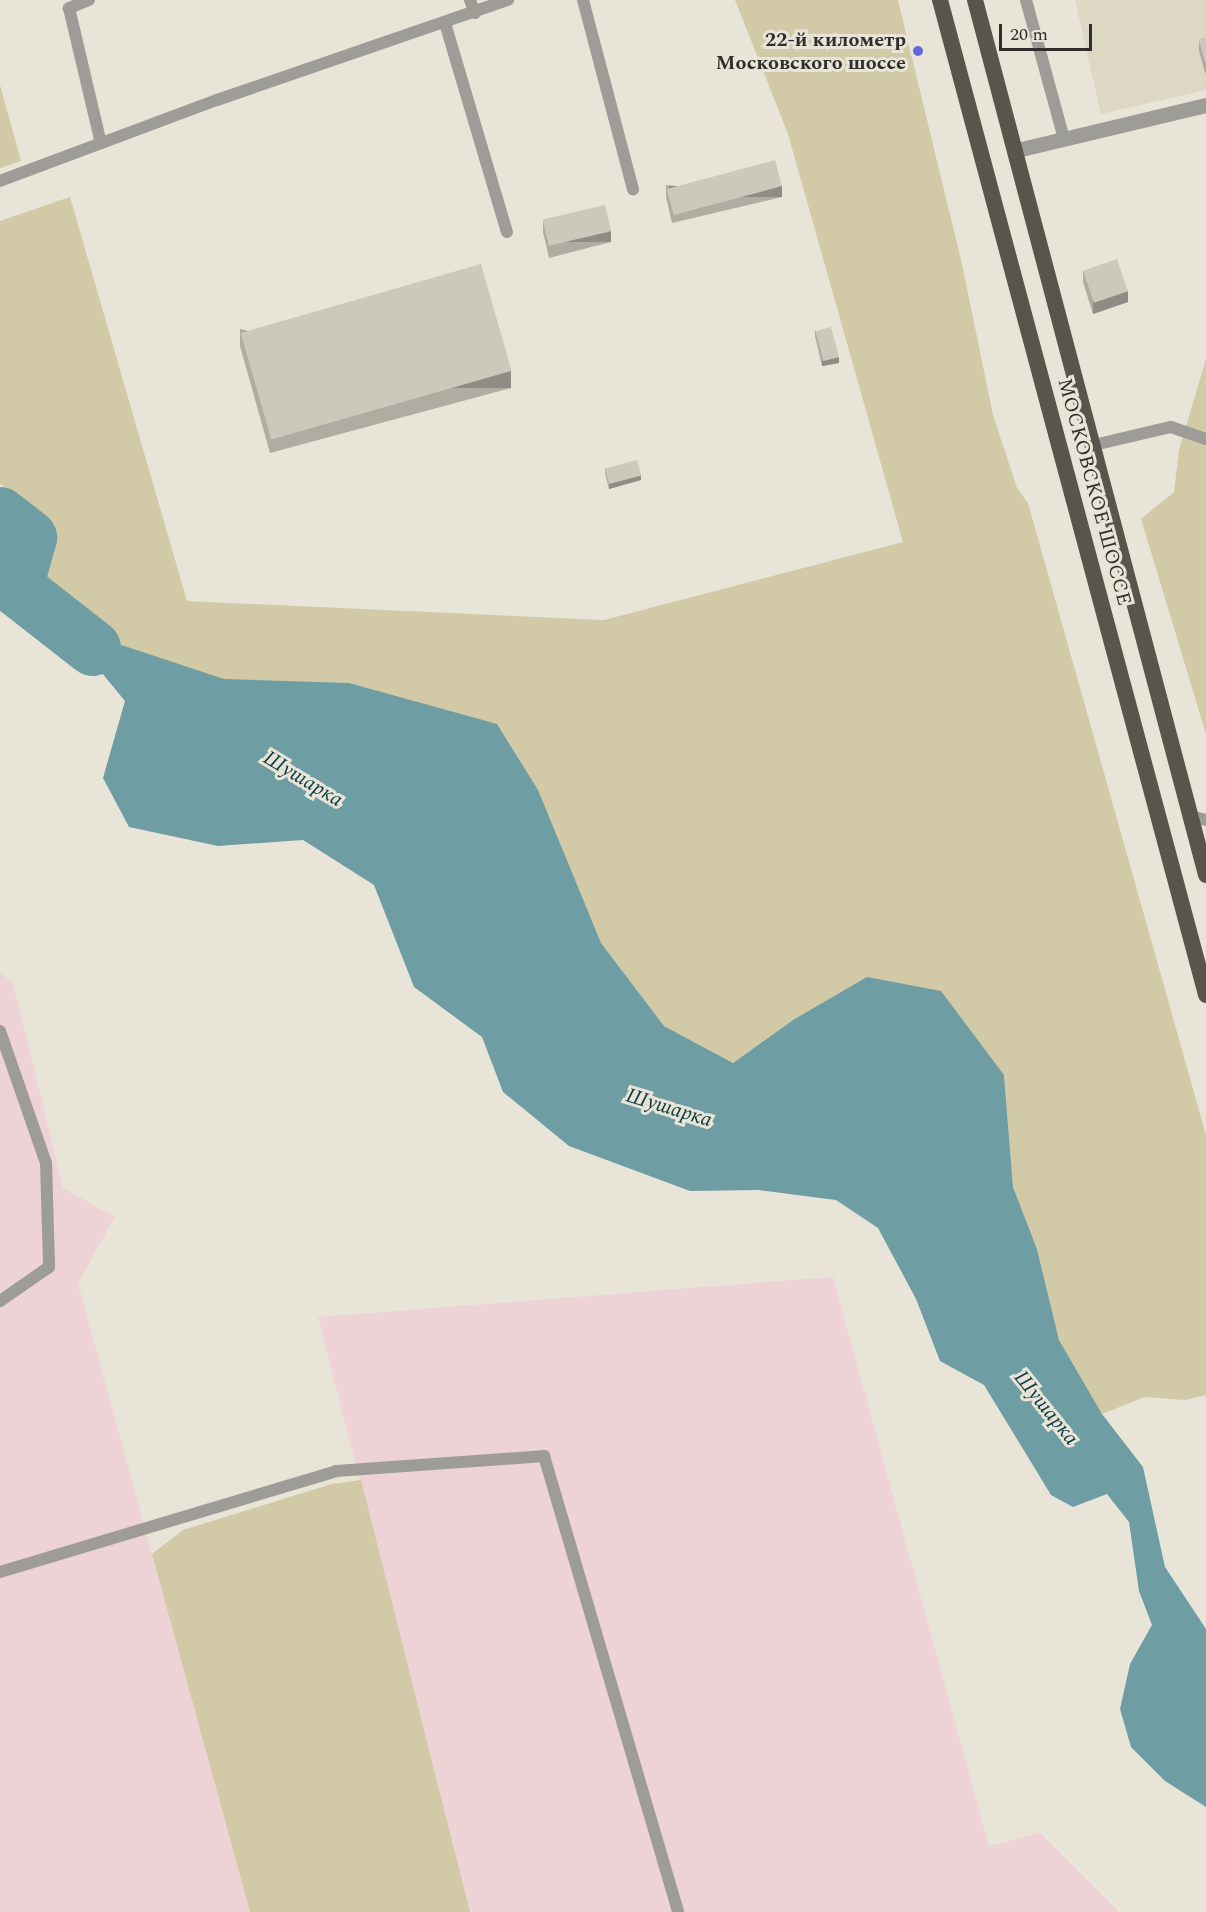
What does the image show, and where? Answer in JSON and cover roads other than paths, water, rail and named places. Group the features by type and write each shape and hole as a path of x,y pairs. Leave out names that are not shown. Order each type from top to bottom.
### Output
{"highway":[{"name":"МОСКОВСКОЕ ШОССЕ","path":"940,0 1206,995"},
{"name":"МОСКОВСКОЕ ШОССЕ","path":"975,0 1198,818 1206,875"}],"street":[{"path":"1017,150 1206,105"}],"lane":[{"path":"89,0 69,8 101,143"},
{"path":"470,0 475,13"},
{"path":"0,181 101,143 507,0"},
{"path":"583,0 633,189"},
{"path":"1026,0 1064,139"},
{"path":"445,23 507,232"},
{"path":"1095,445 1171,427 1206,439"},
{"path":"0,1030 46,1163 49,1267 0,1301"},
{"path":"0,1572 336,1471 544,1456 678,1912"}],"water":[{"path":"39,594 91,635 224,679 349,683 497,724 538,790 601,943 664,1026 733,1063 793,1020 867,977 941,991 1004,1075 1013,1187 1037,1249 1059,1340 1102,1414 1143,1467 1165,1567 1206,1629 1206,1807 1165,1781 1131,1747 1120,1709 1130,1664 1152,1625 1139,1591 1129,1522 1107,1494 1073,1507 1051,1495 984,1385 940,1361 916,1299 878,1228 836,1200 759,1190 690,1191 569,1146 503,1092 482,1037 414,987 374,885 303,840 218,846 129,827 103,778 125,701 83,650 28,610"}],"waterway":[{"name":"Шушарка","path":"0,515 29,538 15,587 93,648"}],"place":[{"name":"22-й километр Московского шоссе","path":"918,51"}]}
